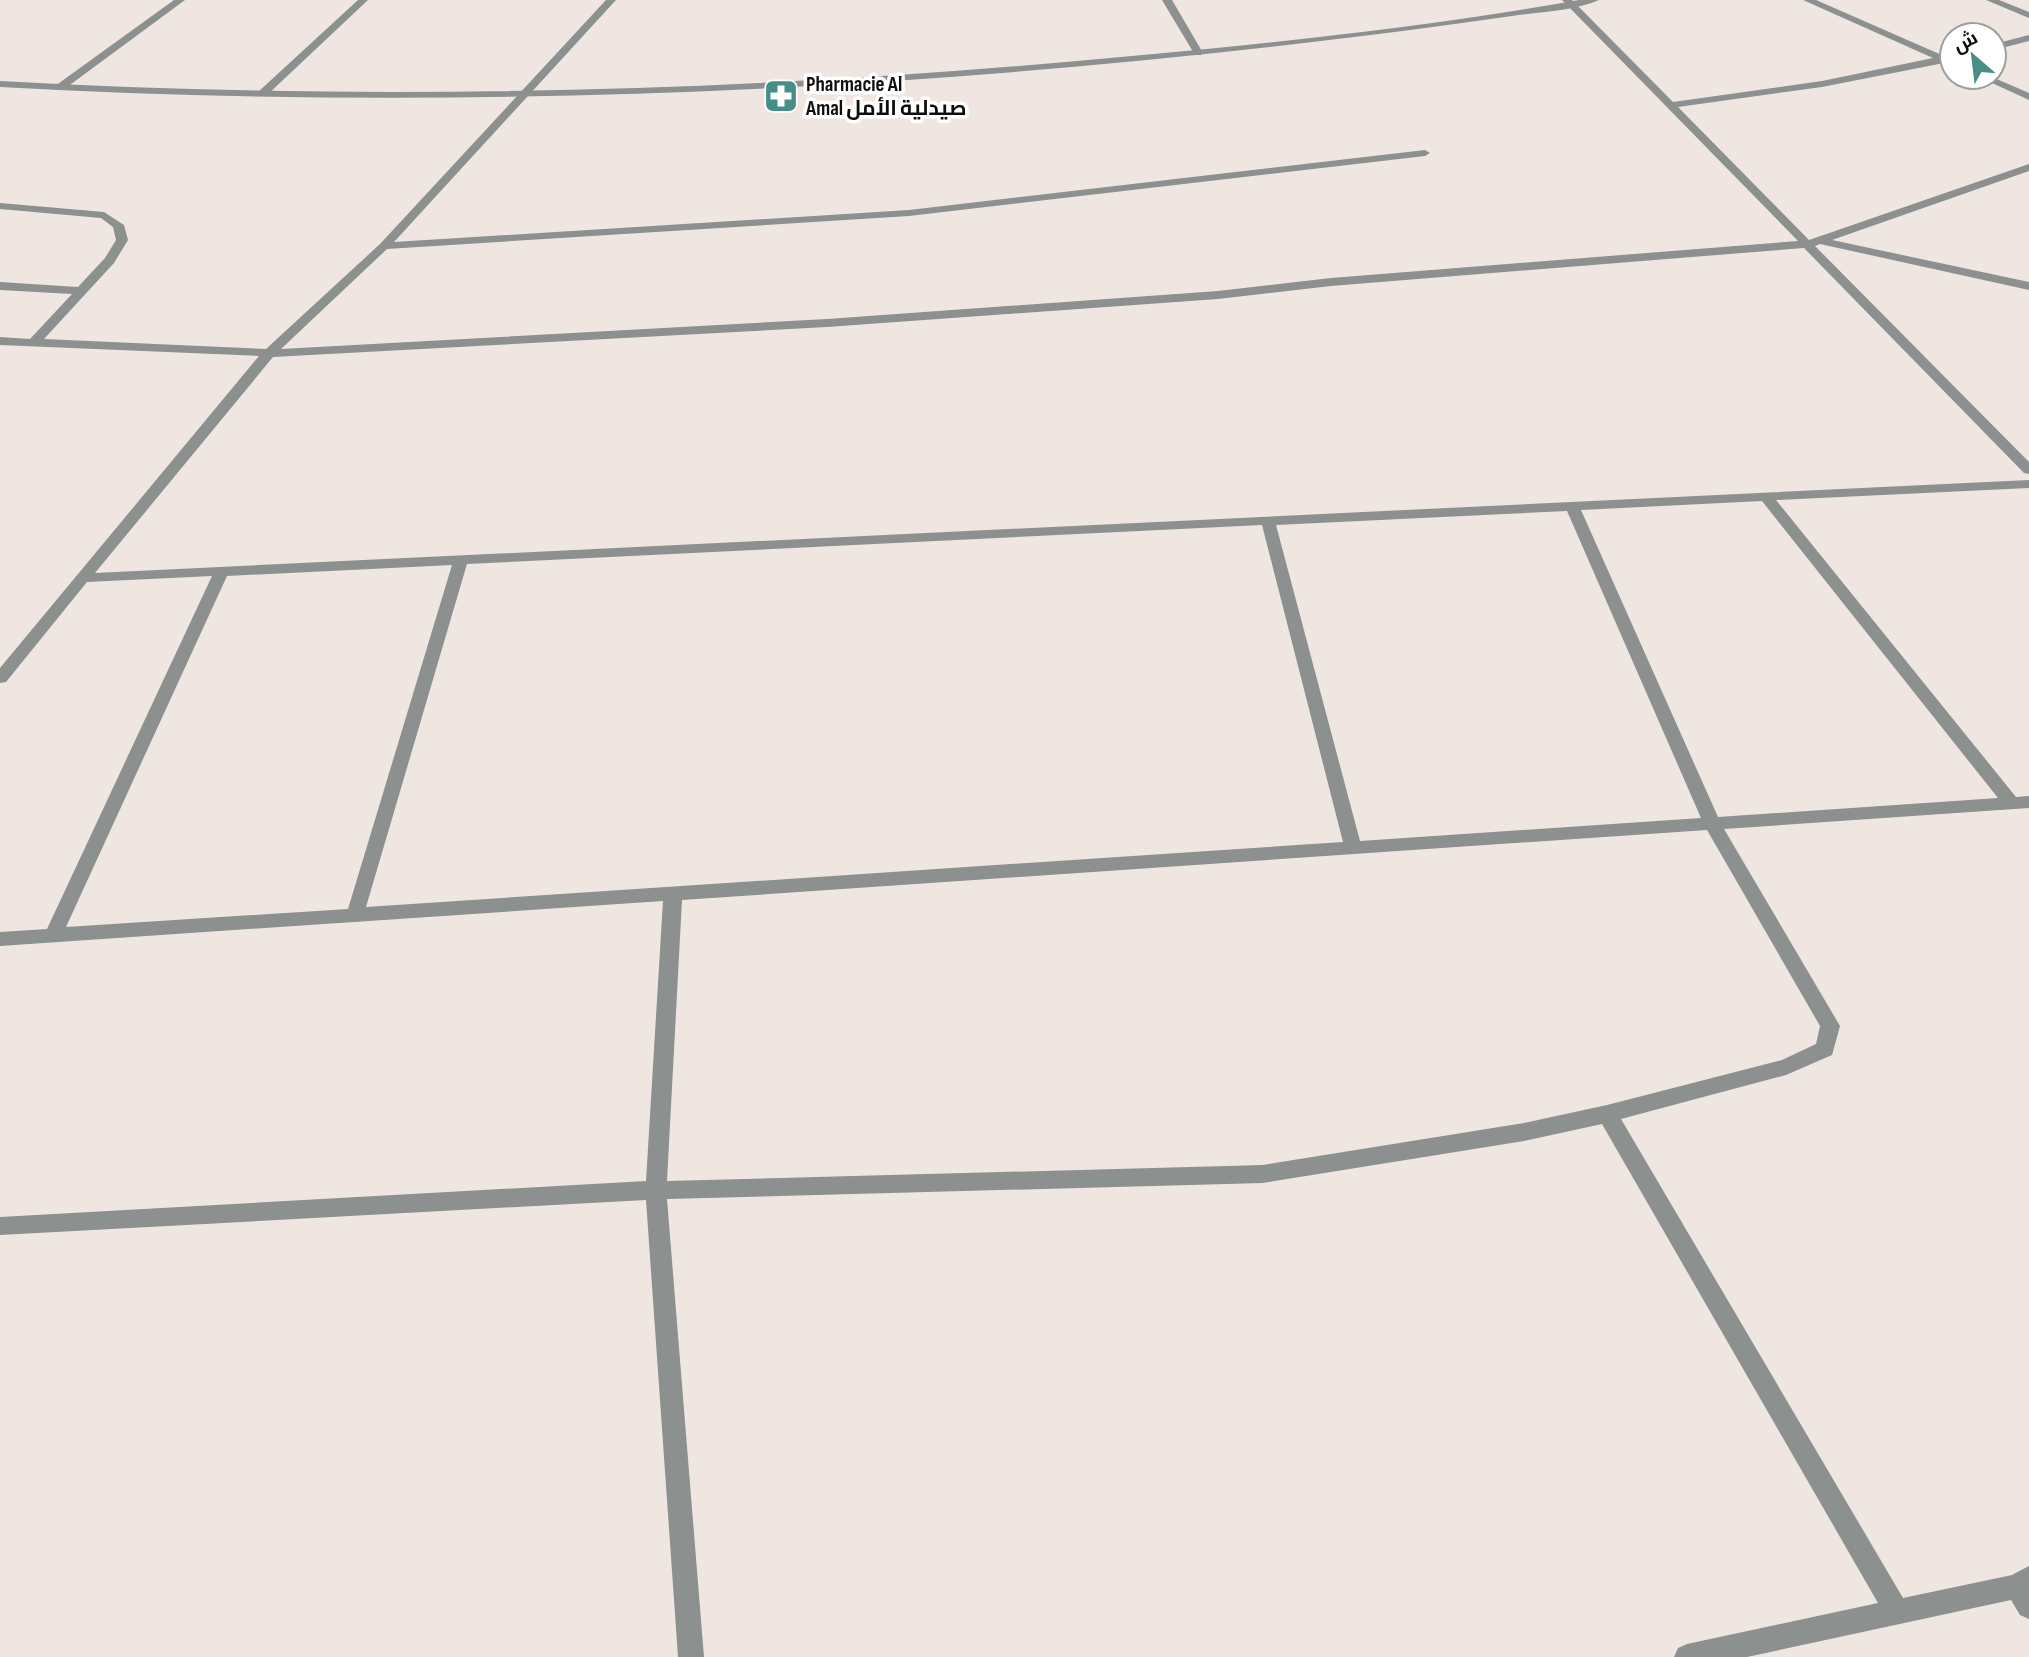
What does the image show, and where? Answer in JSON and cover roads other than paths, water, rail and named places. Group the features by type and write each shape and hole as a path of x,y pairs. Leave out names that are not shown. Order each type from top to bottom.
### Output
{"street":[{"path":"59,88 180,0"},
{"path":"262,94 363,0"},
{"path":"0,678 269,353 384,246 611,0"},
{"path":"1167,0 1198,53"},
{"path":"0,84 262,94 522,95 743,88 1064,67 1198,53 1594,0"},
{"path":"1808,0 1938,55"},
{"path":"1991,0 2029,15"},
{"path":"1569,2 1671,105 1815,243 2029,470"},
{"path":"2008,43 2029,38"},
{"path":"1671,105 1822,84 1938,62"},
{"path":"2008,88 2029,97"},
{"path":"384,246 909,213 1425,153"},
{"path":"0,341 269,353 1124,303 1345,281 1815,243 2029,167"},
{"path":"0,206 104,215 118,225 122,240 110,260 34,342"},
{"path":"1815,243 2029,286"},
{"path":"0,286 81,291"},
{"path":"82,578 2029,484"},
{"path":"1766,497 2020,803"},
{"path":"0,1226 656,1190 1263,1174 1524,1132 1607,1114 1786,1067 1825,1049 1830,1026 1712,824 1572,506"},
{"path":"1268,521 1353,848"},
{"path":"355,915 461,559"},
{"path":"53,935 222,571"},
{"path":"0,939 2020,803"},
{"path":"673,893 656,1190 691,1657"},
{"path":"1607,1114 1897,1612"},
{"path":"1687,1657 1897,1612 2025,1590"}],"place":[{"name":"Pharmacie Al Amal صيدلية الأمل","path":"781,96"}]}
